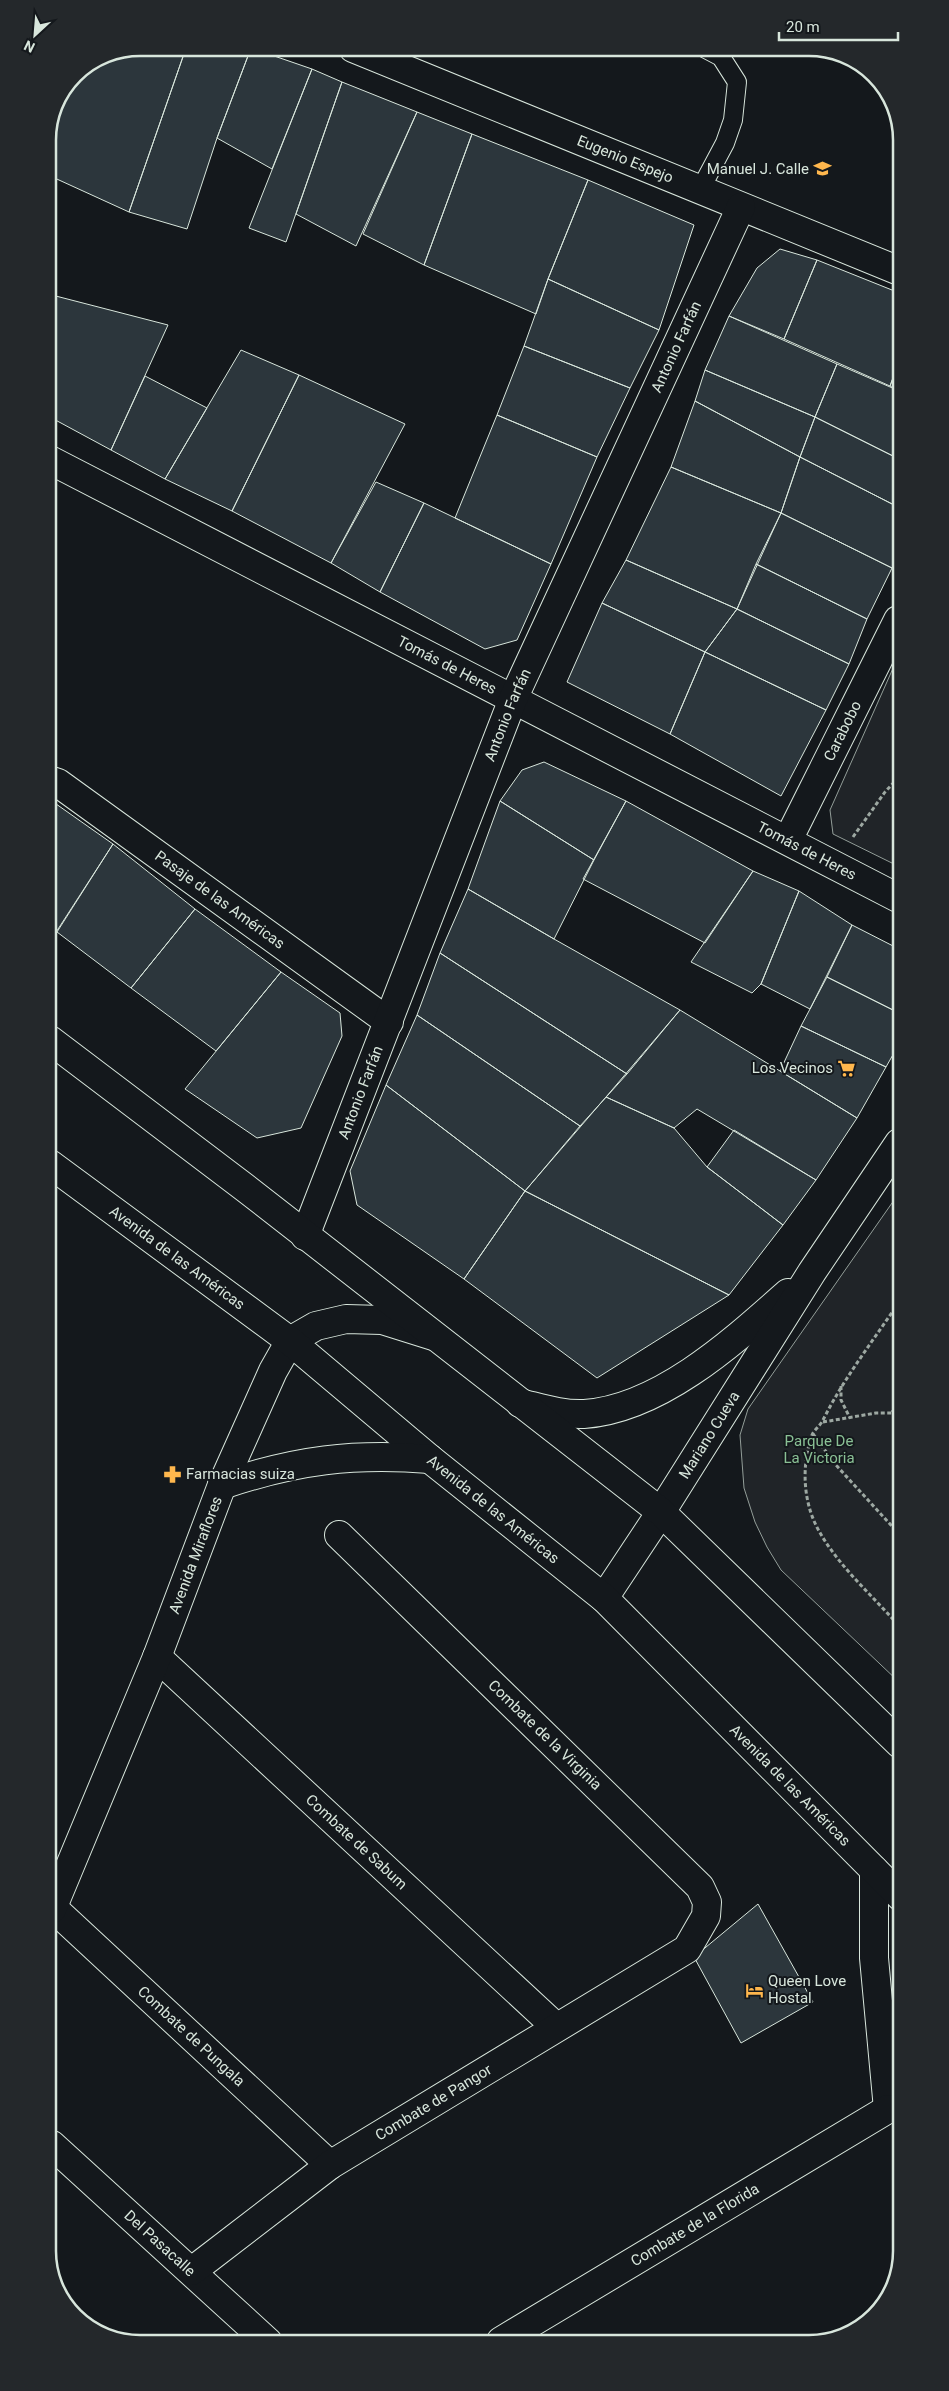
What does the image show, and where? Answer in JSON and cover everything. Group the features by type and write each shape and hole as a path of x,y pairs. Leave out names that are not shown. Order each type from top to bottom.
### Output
{"street":[{"name":"Eugenio Espejo","path":"373,56 741,208 893,268"},
{"name":"Antonio Farfán","path":"304,1236 389,1022 513,699 741,208"},
{"name":"Tomás de Heres","path":"56,463 893,895"},
{"name":"Carabobo","path":"788,840 893,632"},
{"name":"Pasaje de las Américas","path":"56,782 389,1022"},
{"path":"56,1045 661,1512 893,1737"},
{"name":"Mariano Cueva","path":"604,1598 661,1512 812,1272 893,1152"},
{"name":"Avenida de las Américas","path":"56,1168 290,1342 430,1459 604,1598 893,1889"},
{"name":"Mariano Cueva","path":"518,1402 557,1412 582,1414 609,1411 667,1386 731,1343 812,1272"},
{"name":"Avenida Miraflores","path":"56,1898 157,1657 222,1485 273,1371 290,1342 316,1326 346,1319 382,1320 432,1336"},
{"path":"222,1485 279,1467 314,1461 384,1455 430,1459"},
{"name":"Combate de la Virginia","path":"339,1535 700,1887 708,1902 706,1916 687,1949"},
{"name":"Combate de Sabum","path":"157,1657 556,2027"},
{"path":"874,1870 874,1958 893,2103"},
{"name":"Combate de Pungala","path":"56,1912 330,2165"},
{"name":"Combate de Pangor","path":"192,2271 330,2165 687,1949"},
{"name":"Combate de la Florida","path":"512,2335 893,2119"},
{"name":"Del Pasacalle","path":"56,2149 261,2335"}],"lane":[{"path":"700,190 725,143 733,120 737,82 719,56"}],"path":[{"path":"851,839 893,783"},
{"path":"893,1311 830,1404 822,1422 812,1434 804,1490 812,1517 836,1557 893,1619"},
{"path":"842,1386 840,1400 850,1418"},
{"path":"822,1422 892,1412"},
{"path":"812,1434 835,1464 893,1527"}],"green space":[{"path":"893,668 893,864 833,834 830,810"},
{"name":"Parque De La Victoria","path":"893,1202 893,1676 781,1570 767,1547 755,1522 744,1488 740,1435 748,1409"}],"building":[{"path":"140,56 183,56 129,212 56,179 56,134 63,108 70,93 81,81 93,70 108,63"},
{"path":"183,56 248,56 217,138 187,229 129,212"},
{"path":"248,56 274,56 312,69 272,169 217,138"},
{"path":"312,69 342,82 286,242 249,228"},
{"path":"342,82 417,112 356,246 296,214"},
{"path":"417,112 472,134 424,265 363,234"},
{"path":"472,134 588,180 536,314 424,265"},
{"path":"588,180 694,225 659,330 548,279"},
{"path":"780,249 817,260 784,339 729,316 757,268"},
{"path":"817,260 893,290 893,378 890,386 784,339"},
{"path":"548,279 659,330 630,388 524,346"},
{"path":"56,296 168,325 111,450 56,420"},
{"path":"729,316 837,364 815,417 705,370"},
{"path":"524,346 630,388 597,457 497,415"},
{"path":"241,350 299,375 232,511 165,479"},
{"path":"837,364 893,388 893,456 815,417"},
{"path":"705,370 815,417 800,457 695,401"},
{"path":"299,375 405,424 331,563 232,511"},
{"path":"145,376 207,408 165,479 111,450"},
{"path":"695,401 800,457 781,513 671,467"},
{"path":"497,415 597,457 551,564 455,518"},
{"path":"815,417 893,456 893,504 800,457"},
{"path":"800,457 893,504 893,566 892,568 781,513"},
{"path":"671,467 781,513 737,609 626,560"},
{"path":"376,482 424,503 380,592 331,563"},
{"path":"424,503 551,564 517,640 485,649 380,592"},
{"path":"781,513 892,568 867,619 756,564"},
{"path":"626,560 737,609 705,652 602,603"},
{"path":"756,564 867,619 849,664 737,609"},
{"path":"602,603 705,652 670,734 567,682"},
{"path":"737,609 849,664 826,710 705,652"},
{"path":"705,652 826,710 781,796 670,734"},
{"path":"544,762 626,801 594,860 500,801 522,770"},
{"path":"500,801 594,860 554,939 468,889"},
{"path":"626,801 753,871 705,943 583,879"},
{"path":"56,804 113,844 56,932"},
{"path":"113,844 195,909 131,988 57,932"},
{"path":"753,871 799,891 761,984 752,993 691,962"},
{"path":"468,889 680,1010 627,1074 440,953"},
{"path":"799,891 852,925 810,1009 761,984"},
{"path":"195,909 281,972 216,1051 131,988"},
{"path":"852,925 893,946 893,1010 827,977"},
{"path":"440,953 627,1074 580,1126 417,1015"},
{"path":"281,972 340,1013 342,1036 301,1128 257,1138 185,1089"},
{"path":"827,977 893,1010 893,1055 886,1067 801,1026"},
{"path":"680,1010 857,1118 816,1180 697,1109 674,1128 606,1097"},
{"path":"417,1015 580,1126 525,1191 386,1085"},
{"path":"801,1026 886,1067 857,1118 780,1071"},
{"path":"386,1085 525,1191 464,1279 357,1205 350,1171"},
{"path":"606,1097 674,1128 707,1167 783,1225 729,1295 525,1191"},
{"path":"734,1130 816,1180 783,1225 707,1167"},
{"path":"525,1191 729,1295 597,1378 464,1279"},
{"path":"758,1904 813,2002 741,2043 694,1957"}],"place":[{"name":"Manuel J. Calle","path":"823,169"},
{"name":"Los Vecinos","path":"847,1068"},
{"name":"Farmacias suiza","path":"172,1474"},
{"name":"Queen Love Hostal","path":"754,1990"}]}
